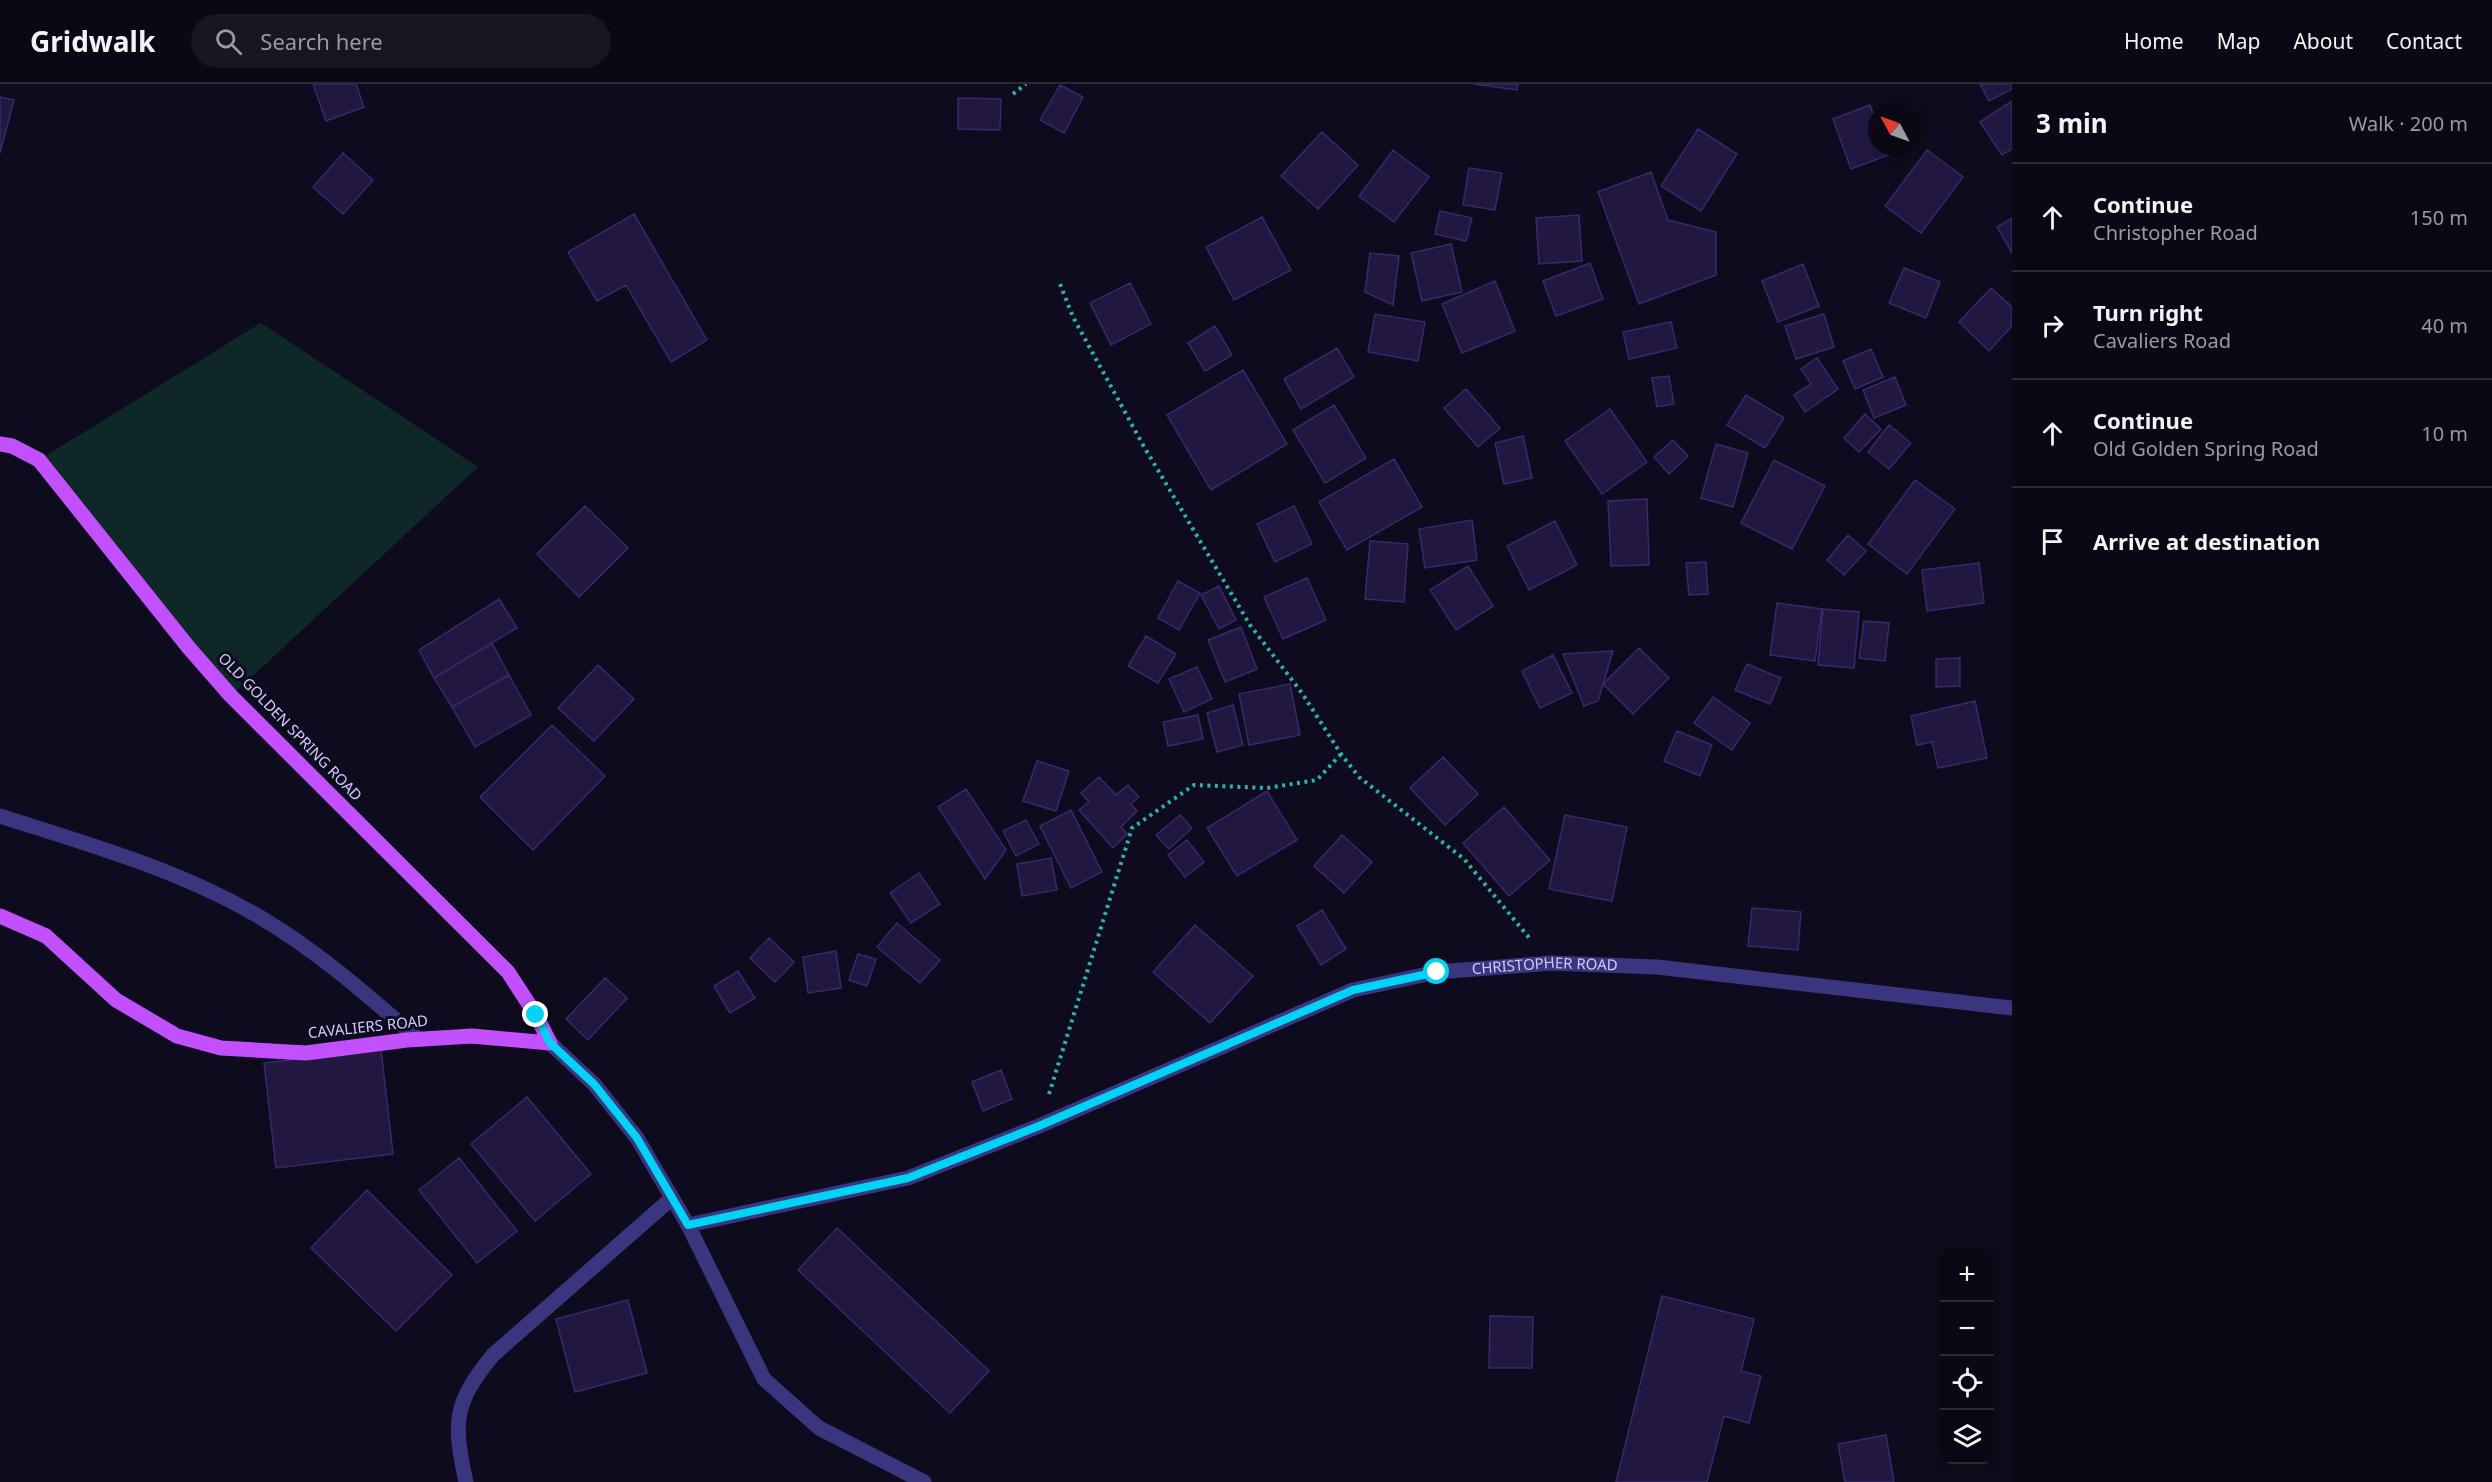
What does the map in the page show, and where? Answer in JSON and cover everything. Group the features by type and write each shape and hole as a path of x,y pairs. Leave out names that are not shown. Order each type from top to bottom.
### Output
{"main road":[{"name":"OLD GOLDEN SPRING ROAD","path":"0,444 12,446 39,460 189,648 231,696 508,972 536,1015 550,1043"},
{"name":"CAVALIERS ROAD","path":"0,916 46,936 116,1000 177,1036 221,1048 306,1053 418,1039 472,1036 550,1043"}],"street":[{"path":"0,816 154,866 262,919 336,968 418,1039"},
{"name":"CHRISTOPHER ROAD","path":"688,1225 908,1178 1039,1126 1353,990 1437,972 1551,963 1657,968 2012,1008"},
{"path":"550,1043 601,1093 637,1138 688,1225 764,1379 819,1428 924,1482"},
{"path":"466,1482 458,1432 460,1405 472,1381 493,1355 672,1198"}],"path":[{"path":"1013,94 1026,84"},
{"path":"1060,284 1073,317 1143,446 1250,625 1302,693 1341,754 1359,777 1464,859 1551,963"},
{"path":"1039,1126 1132,828 1194,785 1267,788 1317,780 1341,754"}],"green space":[{"path":"261,323 478,467 231,696 39,460"}],"building":[{"path":"313,84 356,84 364,107 326,121"},
{"path":"1473,84 1518,84 1517,90"},
{"path":"1980,84 2012,84 2012,89 1989,101"},
{"path":"1060,85 1083,97 1064,133 1040,120"},
{"path":"0,97 14,100 0,153"},
{"path":"958,98 1001,99 1000,130 958,129"},
{"path":"2012,101 2012,149 2002,155 1980,122"},
{"path":"1868,106 1868,156 1885,156 1851,169 1833,119"},
{"path":"1698,129 1737,154 1701,211 1661,186"},
{"path":"1322,132 1358,165 1318,209 1281,176"},
{"path":"1393,150 1429,177 1394,222 1359,196"},
{"path":"1927,150 1963,177 1921,233 1885,206"},
{"path":"343,153 373,180 343,214 313,187"},
{"path":"1469,168 1502,173 1495,210 1463,205"},
{"path":"1651,172 1668,220 1716,232 1716,275 1639,304 1598,192"},
{"path":"1440,211 1472,218 1466,241 1435,234"},
{"path":"634,214 707,340 671,362 626,285 597,301 568,252"},
{"path":"1579,215 1582,261 1539,264 1536,218"},
{"path":"1262,217 1291,270 1234,300 1206,247"},
{"path":"2012,218 2012,253 1997,227"},
{"path":"1451,244 1462,292 1422,301 1411,253"},
{"path":"1370,253 1399,256 1393,305 1365,292"},
{"path":"1590,263 1603,299 1556,316 1543,281"},
{"path":"1803,264 1819,306 1778,322 1762,281"},
{"path":"1904,268 1940,282 1926,318 1889,303"},
{"path":"1495,281 1515,331 1462,353 1442,304"},
{"path":"1130,283 1151,324 1111,345 1090,303"},
{"path":"1991,288 2012,307 2012,326 1989,351 1959,322"},
{"path":"1375,314 1425,322 1418,361 1368,352"},
{"path":"1824,314 1834,347 1796,359 1785,326"},
{"path":"1671,322 1677,348 1629,359 1623,332"},
{"path":"1215,326 1232,355 1205,371 1188,343"},
{"path":"1337,348 1354,377 1301,409 1284,379"},
{"path":"1871,349 1883,377 1855,389 1843,361"},
{"path":"1817,358 1838,389 1805,412 1794,395 1811,384 1801,369"},
{"path":"1243,370 1287,444 1211,490 1167,415"},
{"path":"1669,376 1674,404 1657,407 1652,378"},
{"path":"1895,377 1906,405 1874,418 1863,390"},
{"path":"1466,389 1500,428 1478,447 1444,408"},
{"path":"1746,395 1784,418 1765,448 1727,425"},
{"path":"1334,405 1366,458 1325,483 1293,430"},
{"path":"1610,409 1647,462 1602,494 1565,441"},
{"path":"1865,414 1881,429 1859,452 1844,438"},
{"path":"1889,425 1911,443 1889,469 1868,452"},
{"path":"1523,436 1532,478 1504,484 1495,443"},
{"path":"1673,440 1688,456 1669,474 1654,457"},
{"path":"1716,444 1748,453 1733,507 1701,498"},
{"path":"1394,459 1422,507 1347,550 1319,502"},
{"path":"1774,460 1825,486 1792,549 1741,523"},
{"path":"1915,480 1955,509 1907,574 1868,544"},
{"path":"1647,499 1649,565 1611,566 1608,501"},
{"path":"585,506 628,548 579,597 537,554"},
{"path":"1294,506 1312,544 1275,562 1257,524"},
{"path":"1472,520 1477,560 1425,568 1419,529"},
{"path":"1555,521 1577,565 1529,590 1507,546"},
{"path":"1848,535 1866,551 1844,575 1827,560"},
{"path":"1370,541 1408,544 1404,602 1365,599"},
{"path":"1706,562 1708,594 1689,595 1686,563"},
{"path":"1979,563 1984,603 1927,611 1922,570"},
{"path":"1468,566 1493,606 1456,630 1430,590"},
{"path":"1307,578 1326,620 1283,639 1264,597"},
{"path":"1178,581 1200,593 1179,630 1158,618"},
{"path":"1219,586 1236,620 1219,629 1201,595"},
{"path":"499,599 517,628 434,678 419,650"},
{"path":"1777,603 1822,609 1815,661 1770,655"},
{"path":"1823,609 1859,612 1854,668 1818,665"},
{"path":"1864,621 1889,623 1885,661 1859,658"},
{"path":"1241,627 1257,669 1225,682 1208,640"},
{"path":"1146,636 1176,654 1158,683 1128,666"},
{"path":"492,643 509,675 452,707 434,678"},
{"path":"1639,648 1669,678 1633,714 1603,684"},
{"path":"1613,651 1598,701 1584,706 1563,654"},
{"path":"1553,655 1572,693 1540,708 1522,671"},
{"path":"1960,658 1960,686 1936,687 1936,659"},
{"path":"1747,664 1781,678 1770,704 1735,690"},
{"path":"598,665 634,699 594,741 558,708"},
{"path":"1197,667 1212,699 1184,712 1169,679"},
{"path":"509,675 531,715 475,747 452,707"},
{"path":"1290,684 1300,735 1249,745 1239,694"},
{"path":"1713,697 1750,723 1732,750 1694,723"},
{"path":"1975,701 1987,758 1938,768 1932,742 1917,745 1911,716"},
{"path":"1233,705 1243,745 1217,752 1207,713"},
{"path":"1198,715 1203,739 1168,746 1163,722"},
{"path":"552,725 605,776 533,850 480,797"},
{"path":"1677,731 1712,745 1700,776 1664,761"},
{"path":"1443,757 1478,794 1445,825 1410,788"},
{"path":"1037,761 1069,771 1056,811 1023,801"},
{"path":"1099,777 1116,795 1128,785 1139,797 1131,804 1137,811 1121,827 1127,834 1113,848 1079,810 1089,802 1081,793"},
{"path":"966,789 1006,850 985,879 938,807"},
{"path":"1267,791 1297,840 1237,876 1207,828"},
{"path":"1504,807 1550,860 1509,896 1463,843"},
{"path":"1071,810 1102,872 1071,888 1040,826"},
{"path":"1180,815 1192,828 1169,849 1156,835"},
{"path":"1565,815 1627,827 1612,901 1549,889"},
{"path":"1026,820 1039,844 1016,856 1003,831"},
{"path":"1342,835 1372,862 1344,893 1314,866"},
{"path":"1187,840 1204,862 1185,877 1168,855"},
{"path":"1051,858 1057,890 1022,896 1017,864"},
{"path":"919,873 940,904 911,923 890,893"},
{"path":"1752,908 1801,912 1798,950 1748,946"},
{"path":"1322,910 1346,949 1321,965 1297,926"},
{"path":"897,923 940,960 920,983 877,947"},
{"path":"1195,925 1253,976 1210,1023 1153,972"},
{"path":"769,938 794,962 775,982 750,958"},
{"path":"836,951 841,988 808,993 803,957"},
{"path":"858,954 876,959 867,986 849,980"},
{"path":"738,971 755,998 730,1013 714,986"},
{"path":"605,978 627,998 588,1040 566,1019"},
{"path":"381,1049 393,1154 276,1168 264,1063"},
{"path":"1001,1070 1012,1099 983,1111 972,1082"},
{"path":"527,1097 591,1174 535,1221 471,1144"},
{"path":"459,1158 517,1231 477,1263 419,1190"},
{"path":"367,1190 452,1275 396,1331 311,1248"},
{"path":"837,1228 989,1371 950,1413 798,1270"},
{"path":"1662,1296 1754,1319 1741,1371 1761,1376 1749,1423 1724,1416 1707,1482 1616,1482"},
{"path":"628,1300 647,1373 575,1392 556,1319"},
{"path":"1490,1316 1533,1317 1532,1368 1489,1368"},
{"path":"1886,1435 1894,1482 1845,1482 1838,1444"}],"route":[{"path":"536,1015 550,1043 594,1084 637,1138 688,1225 908,1178 1039,1126 1353,990 1437,972"}]}
